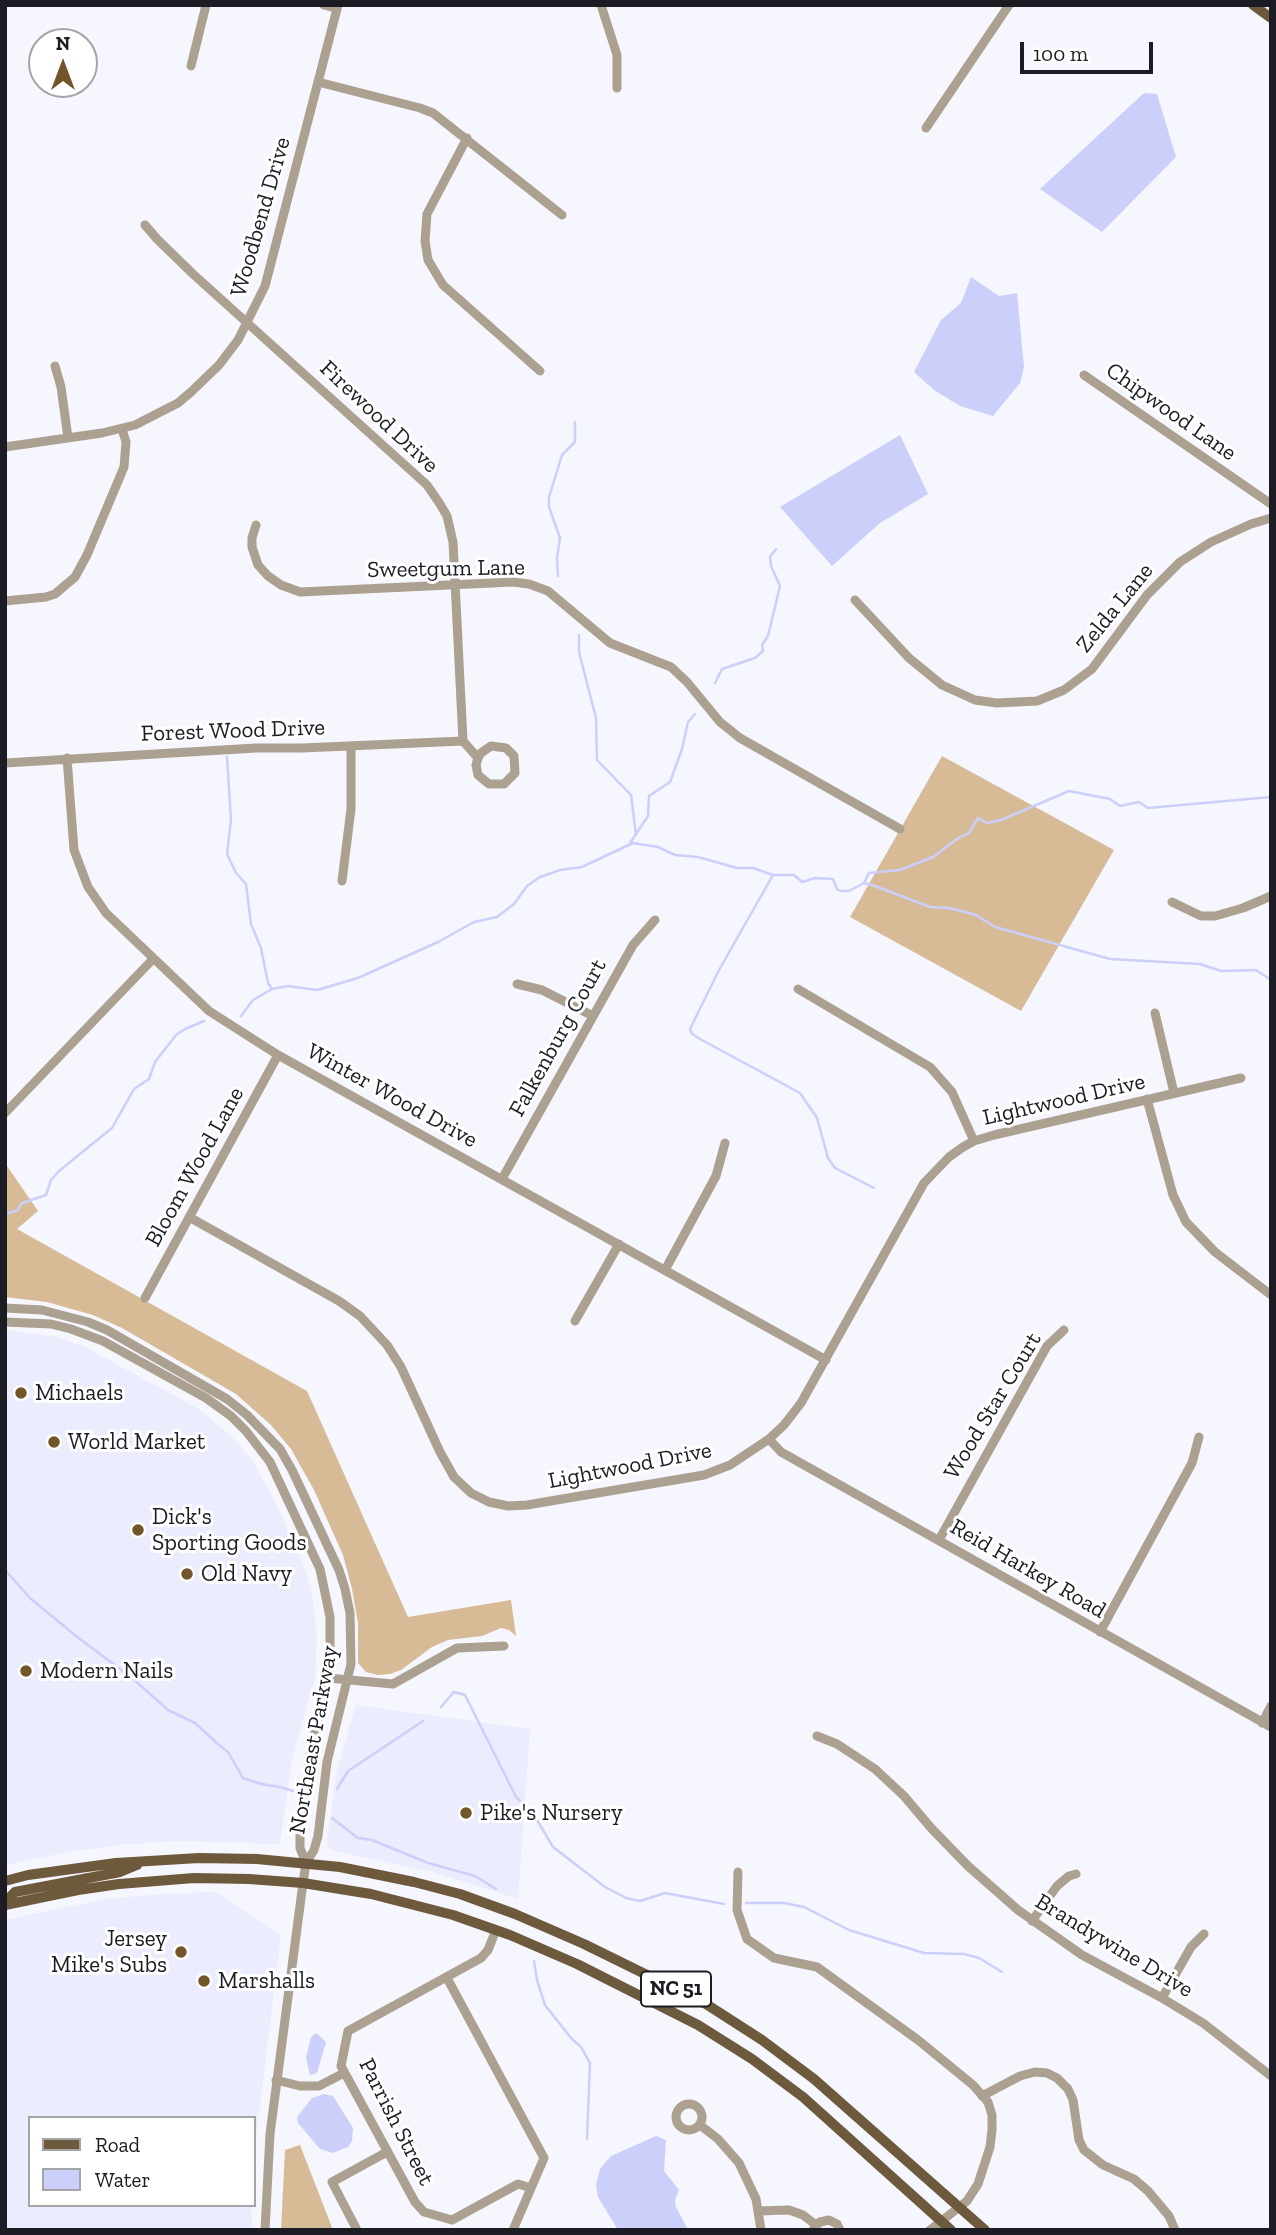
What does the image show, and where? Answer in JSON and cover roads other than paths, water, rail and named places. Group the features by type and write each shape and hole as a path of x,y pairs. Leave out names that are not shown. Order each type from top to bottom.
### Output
{"main road":[{"path":"1253,5 1271,18"},
{"name":"NC 51","path":"5,1881 75,1868 147,1861 231,1858 306,1863 401,1879 471,1898 540,1924 706,2004 762,2040 814,2079 985,2230"},
{"path":"7,1905 15,1892 120,1872 147,1861"},
{"name":"NC 51","path":"7,1905 78,1890 194,1878 303,1883 411,1903 496,1930 577,1964 698,2025 752,2059 803,2097 945,2227"}],"street":[{"path":"191,66 206,5"},
{"path":"324,5 337,7"},
{"path":"601,5 617,55 617,88"},
{"path":"926,128 1009,5"},
{"name":"Woodbend Drive","path":"5,447 122,429 167,409 191,392 219,365 248,322 265,286 337,7"},
{"path":"318,82 420,108 444,120 562,215"},
{"path":"467,138 429,207 425,223 428,260 443,285 540,371"},
{"name":"Firewood Drive","path":"145,225 193,274 427,485 447,516 453,542 456,584 463,741"},
{"path":"55,366 61,387 68,438"},
{"name":"Chipwood Lane","path":"1084,375 1271,504"},
{"path":"5,601 55,594 75,577 124,467 126,442 122,429"},
{"name":"Zelda Lane","path":"855,600 909,657 942,685 975,700 997,703 1037,701 1064,690 1092,668 1152,589 1180,562 1211,542 1271,518"},
{"name":"Sweetgum Lane","path":"256,525 252,547 258,565 281,585 300,592 513,582 529,583 548,591 610,643 671,667 720,722 740,738 900,829"},
{"path":"463,741 478,758"},
{"name":"Forest Wood Drive","path":"5,763 256,748 351,747 463,741"},
{"path":"491,746 506,748 514,756 515,773 504,784 489,784 478,775 478,758 491,746"},
{"path":"342,881 351,809 351,747"},
{"name":"Winter Wood Drive","path":"67,758 72,836 82,875 106,913 215,1015 278,1055 826,1360"},
{"path":"1172,902 1201,916 1215,916 1271,896"},
{"name":"Falkenburg Court","path":"502,1179 633,945 655,920"},
{"path":"5,1112 153,959"},
{"path":"517,984 542,990 593,1016"},
{"path":"798,989 930,1067 952,1092 974,1141"},
{"path":"1155,1013 1174,1093"},
{"name":"Bloom Wood Lane","path":"145,1298 278,1055"},
{"name":"Lightwood Drive","path":"189,1217 339,1301 360,1316 387,1345 401,1367 447,1468 463,1486 489,1502 508,1506 527,1505 690,1478 730,1465 769,1439 794,1414 924,1183 949,1157 974,1141 1241,1078"},
{"path":"1147,1099 1172,1195 1186,1222 1215,1252 1271,1295"},
{"path":"665,1270 716,1176 725,1143"},
{"path":"575,1321 618,1244"},
{"name":"Northeast Parkway","path":"5,1308 42,1310 88,1322 107,1330 227,1399 265,1432 280,1450 339,1570 350,1613 351,1664 327,1762 318,1836 306,1863 276,2080 265,2230"},
{"name":"Northeast Parkway","path":"5,1322 51,1324 103,1341 206,1398 246,1431 270,1462 320,1569 332,1636 328,1678 306,1784 300,1834 300,1848 306,1863"},
{"name":"Wood Star Court","path":"939,1540 1047,1346 1064,1330"},
{"path":"1100,1632 1192,1463 1199,1437"},
{"name":"Reid Harkey Road","path":"769,1439 781,1452 1267,1725"},
{"path":"328,1678 393,1684 457,1648 503,1646"},
{"path":"1267,1725 1271,1706"},
{"name":"Brandywine Drive","path":"817,1736 837,1744 875,1769 977,1874 1032,1920 1082,1955 1203,2023 1271,2076"},
{"path":"738,1872 737,1910 747,1939 774,1958 817,1967 918,2040 973,2085 988,2102 992,2115 990,2147 978,2184 945,2227 930,2230"},
{"path":"1032,1920 1057,1886 1076,1874"},
{"name":"Parrish Street","path":"496,1930 488,1951 481,1958 348,2031 341,2066 415,2202 424,2212 452,2220 518,2184 531,2188"},
{"path":"1162,1998 1191,1947 1204,1934"},
{"path":"447,1978 544,2158 513,2230"},
{"path":"982,2096 1035,2071 1057,2078 1068,2089 1073,2100 1079,2140 1084,2150 1103,2165 1133,2179 1148,2191 1169,2217 1175,2230"},
{"path":"276,2080 300,2086 319,2086 344,2073"},
{"path":"700,2125 718,2139 739,2163 752,2189 761,2230"},
{"path":"357,2230 332,2182 387,2152"},
{"path":"758,2211 789,2210 803,2215 815,2227 829,2220 837,2224 840,2230"}],"water":[{"path":"1144,93 1157,94 1176,157 1102,232 1040,189"},
{"path":"971,277 999,296 1017,293 1024,367 1020,383 993,416 960,406 934,390 914,372 941,320 961,303"},
{"path":"900,435 928,494 880,523 832,566 780,507"},
{"path":"316,2033 326,2042 317,2073 310,2075 306,2058 311,2037"},
{"path":"324,2094 333,2096 353,2128 352,2141 348,2147 333,2153 320,2149 298,2123 297,2117 312,2098"},
{"path":"656,2136 666,2140 664,2171 679,2190 675,2200 676,2207 688,2230 618,2230 598,2197 596,2185 600,2169 611,2156"}],"waterway":[{"path":"558,576 560,538 549,507 549,497 562,455 575,442 575,422"},
{"path":"715,683 722,669 755,658 763,651 762,645 768,636 780,586 770,557 776,549"},
{"path":"579,635 579,652 596,718 597,760 631,795 636,835"},
{"path":"630,843 648,816 649,796 670,782 688,722 695,714"},
{"path":"227,757 231,820 227,854 236,873 246,884 251,924 261,948 268,983 272,989"},
{"path":"864,883 869,873 900,870 933,857 969,833 978,818 987,823 1001,820 1069,791 1110,799 1120,806 1139,802 1148,808 1271,797"},
{"path":"241,1016 253,1000 272,989 288,986 317,990 358,978 438,942 474,922 497,917 514,904 527,886 540,877 560,870 582,867 633,843 737,868 753,868 773,875 794,875 802,882 815,878 833,879 837,889 841,891 849,891 864,883 930,907 949,908 976,915 995,927 1110,959 1200,964 1221,971 1256,970 1271,980"},
{"path":"773,875 719,970 690,1029 692,1034 700,1039 800,1093 817,1118 828,1158 835,1168 874,1188"},
{"path":"5,1214 18,1210 22,1203 46,1195 51,1180 59,1171 112,1128 134,1089 149,1079 155,1062 176,1035 204,1021"},
{"path":"5,1570 30,1598 76,1636 132,1678 168,1710 195,1723 228,1752 243,1778 293,1791"},
{"path":"441,1707 454,1692 465,1695 516,1797 534,1815 553,1847 605,1887 626,1898 640,1901 665,1893 724,1904"},
{"path":"337,1789 348,1771 423,1721"},
{"path":"332,1818 358,1838 372,1840 428,1863 475,1876 496,1889"},
{"path":"746,1903 784,1903 804,1907 849,1930 924,1953 964,1954 979,1958 1002,1972"},
{"path":"534,1961 545,2005 581,2047 590,2063 587,2139"}],"place":[{"name":"Michaels","path":"21,1393"},
{"name":"World Market","path":"54,1442"},
{"name":"Dick's Sporting Goods","path":"138,1530"},
{"name":"Old Navy","path":"187,1574"},
{"name":"Modern Nails","path":"26,1671"},
{"name":"Pike's Nursery","path":"466,1813"},
{"name":"Jersey Mike's Subs","path":"181,1952"},
{"name":"Marshalls","path":"204,1981"}]}
